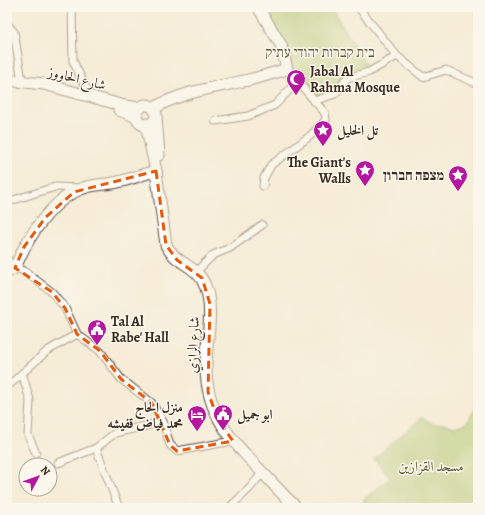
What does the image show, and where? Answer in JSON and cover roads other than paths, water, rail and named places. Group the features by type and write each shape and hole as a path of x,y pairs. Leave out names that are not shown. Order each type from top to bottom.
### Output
{"main road":[{"path":"138,112 140,122 146,124 152,122 155,113 165,102 207,88 287,70 281,45 258,7"},
{"name":"شارع الحاووز","path":"7,80 44,84 125,106 138,112"},
{"path":"7,87 41,90 138,112"},
{"path":"138,112 145,105 155,113 159,161 156,171"},
{"path":"146,124 156,171 166,246 171,255 197,271"},
{"path":"11,270 24,246 45,218 67,197 83,188 117,182 156,171"},
{"name":"شارع الرازي","path":"197,271 204,283 210,304 206,367 208,392 218,420 233,441 297,508"}],"street":[{"path":"72,7 73,61 90,96"},
{"path":"358,7 397,56 423,76 446,70 478,84"},
{"path":"7,24 14,32 22,81"},
{"path":"314,101 335,94 347,78 369,72 397,56"},
{"path":"263,186 264,178 271,165 310,136 326,120 325,113 287,70"},
{"path":"215,121 248,116 275,105 297,82"},
{"path":"7,192 9,201 55,187 83,188"},
{"path":"197,271 213,255 230,248 262,225"},
{"path":"7,258 11,270 24,271 52,292 65,308 77,334 100,351 121,379 152,404 163,422 170,445 177,451 233,441"},
{"path":"7,387 47,351 77,334"},
{"path":"22,373 30,400 28,434 36,454"},
{"path":"58,463 96,448 118,431 163,422"},
{"path":"96,448 118,508"},
{"path":"229,508 247,492 262,473"}],"place":[{"name":"Jabal Al Rahma Mosque","path":"296,96"},
{"name":"تل الخليل","path":"323,147"},
{"name":"The Giant's Walls","path":"365,187"},
{"name":"מצפה חברון","path":"458,192"},
{"name":"Tal Al Rabe' Hall","path":"97,346"},
{"name":"ابو جميل","path":"223,431"},
{"name":"منزل الحاج محمد فياض قفيشه","path":"197,432"}],"park label":[{"name":"בית קברות יהודי עתיק","path":"320,52"},
{"name":"مسجد القزازين","path":"431,466"}]}
